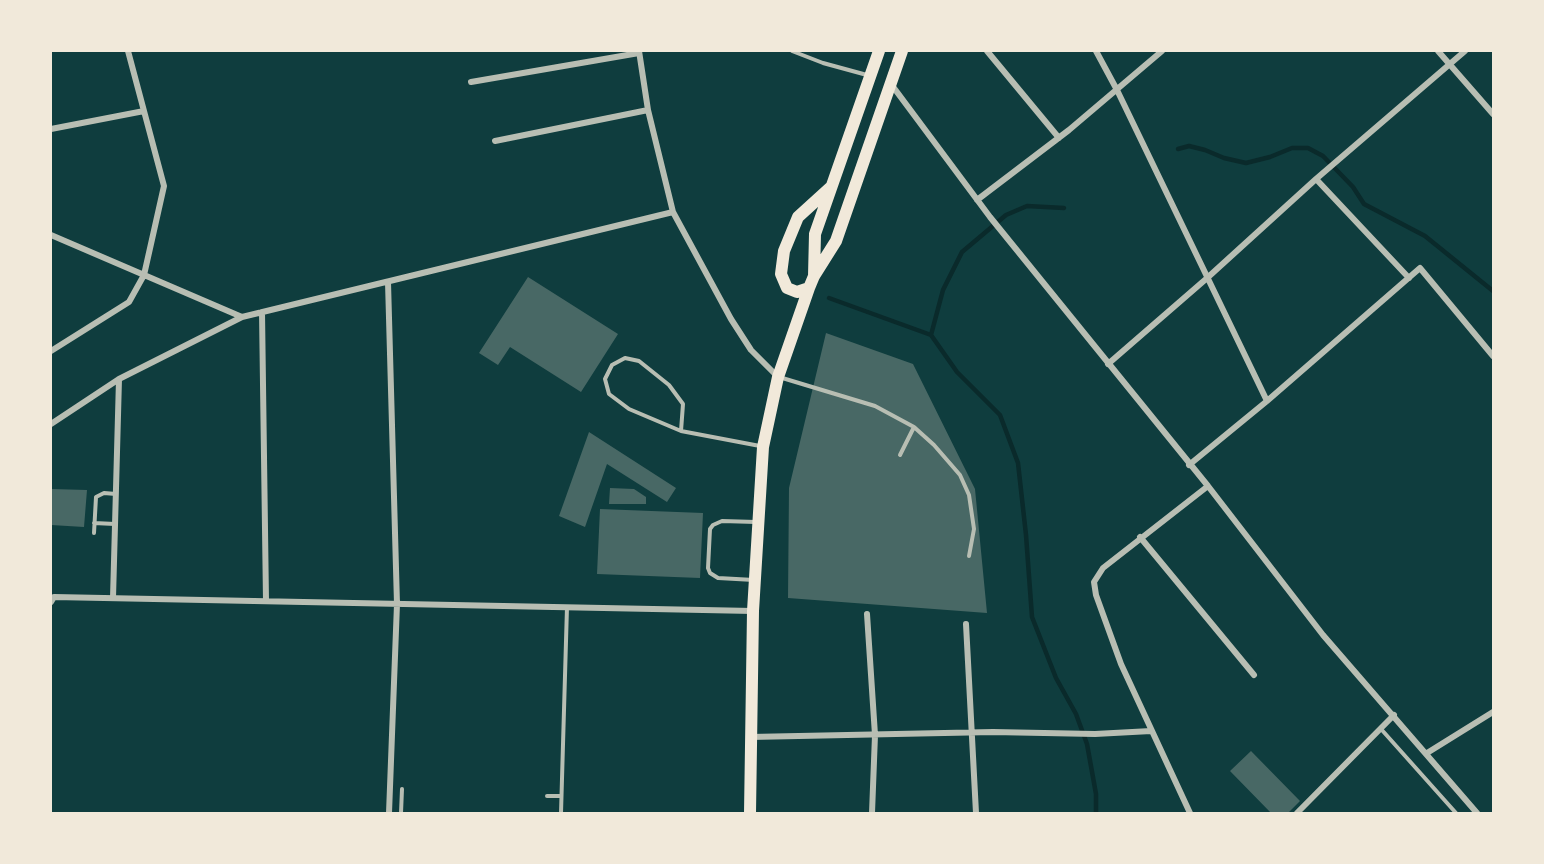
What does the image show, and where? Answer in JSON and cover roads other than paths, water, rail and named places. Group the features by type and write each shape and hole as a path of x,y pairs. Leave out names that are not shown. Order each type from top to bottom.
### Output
{"main road":[{"path":"814,276 815,234 879,51"},
{"path":"750,813 753,611 763,447 778,377 809,288 836,241 902,51"},
{"path":"809,288 797,292 787,288 781,274 784,251 798,217 832,187"}],"street":[{"path":"51,351 129,302 144,275 164,186 129,51"},
{"path":"987,51 1059,138"},
{"path":"1096,51 1117,90 1266,401"},
{"path":"977,200 1059,138 1162,51"},
{"path":"1438,51 1493,114"},
{"path":"1108,364 1325,171 1465,51"},
{"path":"471,82 639,52 648,110 673,212 731,319 751,350 778,377"},
{"path":"891,83 990,217 1208,486 1323,635 1477,813"},
{"path":"495,141 648,110"},
{"path":"51,129 144,111"},
{"path":"1316,179 1409,278"},
{"path":"51,424 119,379 242,317 673,212"},
{"path":"51,235 242,317"},
{"path":"1189,465 1420,268 1493,356"},
{"path":"388,282 397,604 389,813"},
{"path":"262,312 266,601"},
{"path":"113,598 119,379"},
{"path":"1190,813 1121,664 1096,595 1094,582 1103,568 1208,486"},
{"path":"1140,537 1254,675"},
{"path":"51,602 54,597 753,611"},
{"path":"867,614 875,735 872,813"},
{"path":"966,624 976,813"},
{"path":"1427,753 1493,712"},
{"path":"1297,813 1394,715"},
{"path":"750,737 1095,734 1151,731"}],"lane":[{"path":"792,51 822,63 871,76"},
{"path":"681,431 683,404 669,385 639,361 625,358 612,365 605,379 609,394 629,409 681,431 763,447"},
{"path":"778,377 875,406 914,427 934,445 960,475 969,495 974,529 969,556"},
{"path":"900,455 914,427"},
{"path":"93,533 96,497 104,493 116,494"},
{"path":"755,580 718,578 710,573 708,568 710,529 717,522 759,522"},
{"path":"94,523 116,524"},
{"path":"561,813 567,607"},
{"path":"1380,729 1455,813"},
{"path":"401,813 402,789"},
{"path":"547,796 561,796"}],"waterway":[{"path":"1178,149 1189,146 1246,163 1292,148 1308,148 1323,156 1353,187 1364,204 1425,236 1493,291"},
{"path":"931,335 943,290 962,252 1006,215 1027,206 1064,208"},
{"path":"829,298 931,335 957,372 1000,415 1018,463 1032,617 1056,678 1076,714 1087,744 1096,794 1096,813"}]}
